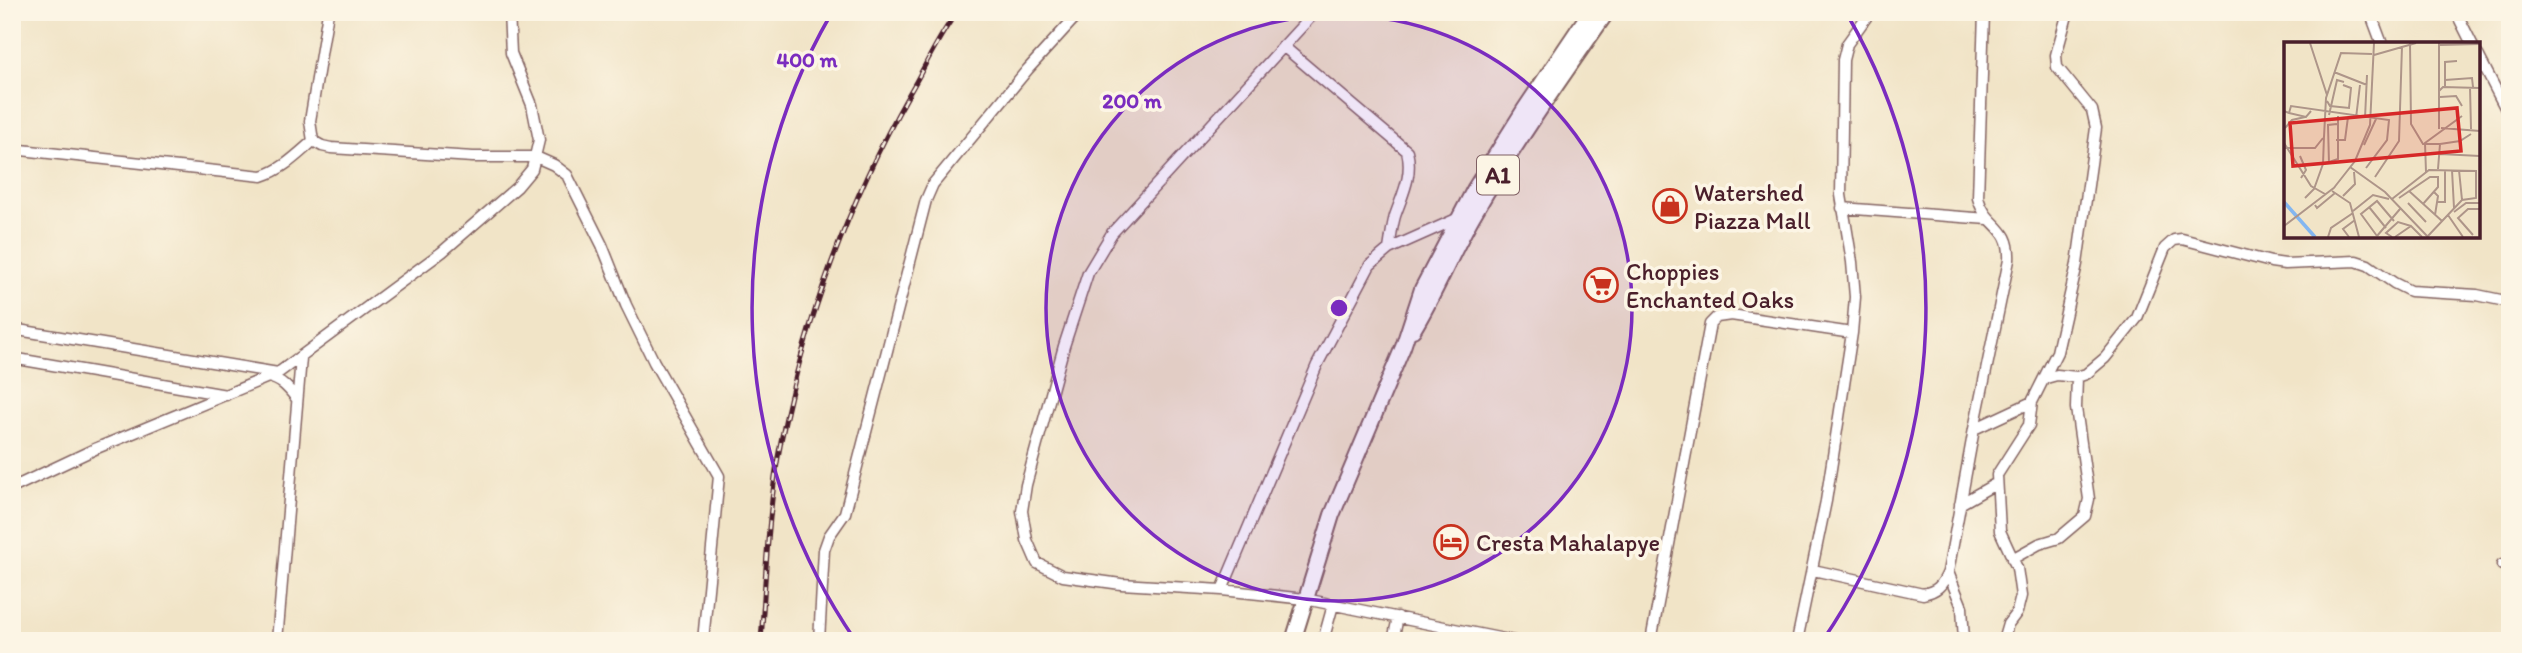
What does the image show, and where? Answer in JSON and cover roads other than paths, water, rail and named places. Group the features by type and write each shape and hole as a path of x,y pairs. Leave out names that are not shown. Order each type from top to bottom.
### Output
{"highway":[{"name":"A1","path":"1293,641 1332,515 1403,346 1415,304 1458,218 1524,110 1590,12"},
{"name":"A1","path":"1403,346 1425,310 1474,213 1537,113 1607,12"}],"street":[{"path":"313,141 310,121 328,12"},
{"path":"12,488 97,448 273,375 301,358 442,252 517,187 532,169 539,140 532,105 511,52 509,12"},
{"path":"819,641 824,550 829,536 845,513 926,200 933,184 1028,69 1080,12"},
{"path":"1315,12 1112,233 1088,273 1026,485 1022,511 1027,540 1037,562 1063,576 1121,584 1222,590 1305,599 1514,641"},
{"path":"1797,641 1826,501 1855,297 1842,208 1841,77 1847,44 1870,12"},
{"path":"1813,570 1923,594 1935,591 1943,584 1948,572 1973,429 2010,246 2004,233 1981,210 1978,198 1984,12"},
{"path":"2003,641 2008,624 2017,612 2021,596 2017,568 2000,531 1998,470 2029,425 2032,402 2057,352 2068,308 2095,136 2092,110 2057,67 2056,55 2068,12"},
{"path":"2370,12 2381,42"},
{"path":"2456,12 2471,42"},
{"path":"1283,46 1407,151 1410,162 1408,182 1394,218 1389,249"},
{"path":"2480,59 2510,117"},
{"path":"12,149 262,177 295,158 313,141"},
{"path":"313,141 331,148 473,157 536,157 554,164 567,175 602,245 626,305 654,362 719,476 703,641"},
{"path":"1842,208 1988,219"},
{"path":"1222,590 1318,365 1370,265 1389,249 1474,213"},
{"path":"2046,378 2057,375 2077,377 2094,369 2105,358 2137,318 2165,248 2174,240 2182,239 2285,264 2356,261 2368,265 2410,291 2477,295 2510,302"},
{"path":"1651,641 1710,324 1717,317 1731,315 1852,333"},
{"path":"12,329 273,375 286,385 297,400"},
{"path":"12,358 228,395"},
{"path":"277,641 301,358"},
{"path":"2012,559 2039,544 2059,538 2085,516 2090,499 2076,408 2077,377"},
{"path":"1973,429 2032,402"},
{"path":"1960,504 1997,483"},
{"path":"1948,572 1962,607 1964,641"},
{"path":"1323,641 1333,605"},
{"path":"1393,641 1398,617"}],"railway":[{"path":"761,641 768,540 781,441 802,352 816,307 867,176 909,94 957,12"}],"place":[{"name":"Watershed Piazza Mall","path":"1670,206"},
{"name":"Choppies Enchanted Oaks","path":"1601,285"},
{"name":"Cresta Mahalapye","path":"1451,542"}]}
